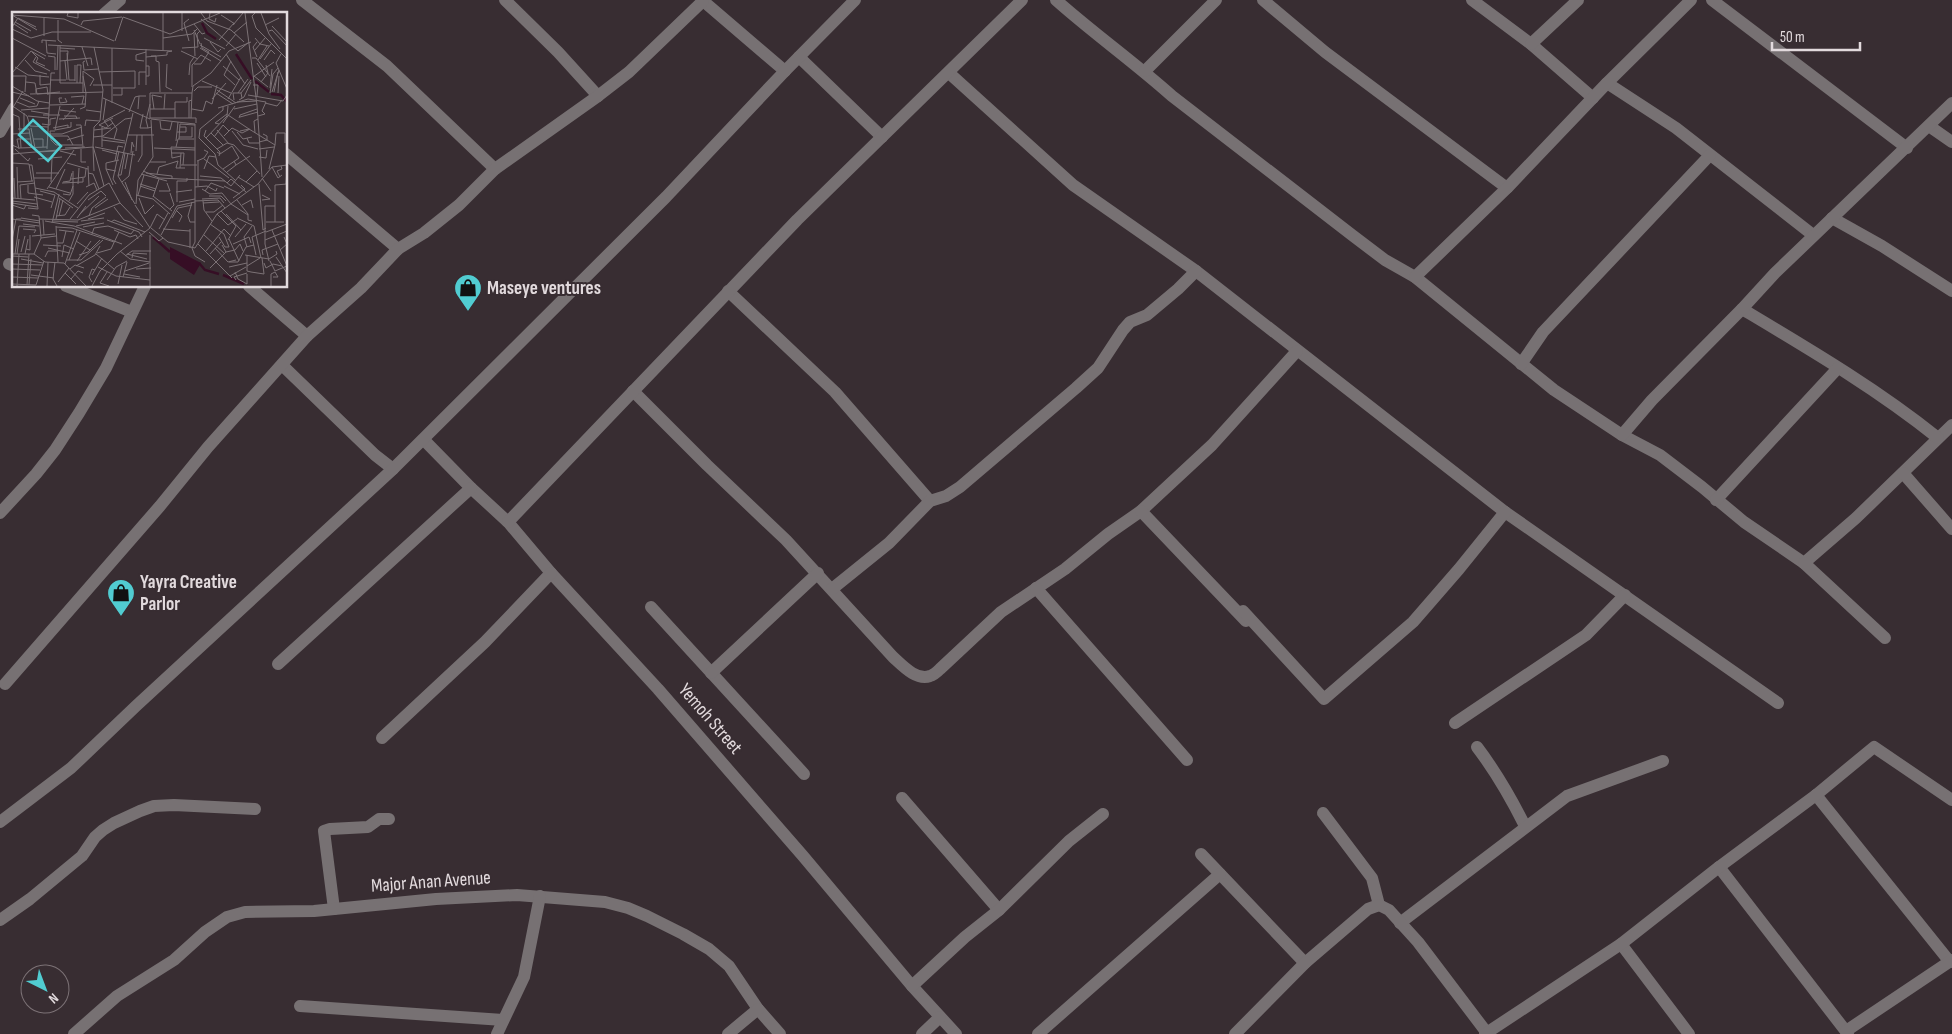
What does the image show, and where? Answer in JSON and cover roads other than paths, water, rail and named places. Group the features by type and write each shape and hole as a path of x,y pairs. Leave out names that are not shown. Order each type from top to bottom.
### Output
{"street":[{"path":"302,0 388,66 495,168"},
{"path":"505,0 558,52 598,96"},
{"path":"0,822 71,768 143,699 393,470 666,197 785,71 856,0"},
{"path":"508,522 797,220 1022,0"},
{"path":"1056,0 1085,26 1145,72 1172,96 1385,260 1415,277 1554,390 1622,435 1660,455 1744,522 1804,564 1885,638"},
{"path":"1145,72 1216,0"},
{"path":"1263,0 1326,52 1507,188"},
{"path":"1472,0 1531,44 1593,98"},
{"path":"1531,44 1578,0"},
{"path":"1415,277 1507,188 1607,83 1691,0"},
{"path":"1712,0 1907,148"},
{"path":"5,684 160,506 208,447 307,336 361,288 398,249 424,233 459,205 495,168 629,72 702,1 785,71"},
{"path":"799,57 882,137"},
{"path":"949,73 1073,185 1196,271 1505,512 1778,703"},
{"path":"1607,83 1676,128 1813,235"},
{"path":"1622,435 1663,388 1742,309 1775,272 1952,103"},
{"path":"0,132 12,112"},
{"path":"1929,126 1952,142"},
{"path":"1521,364 1543,332 1710,155"},
{"path":"288,156 398,249"},
{"path":"1832,218 1882,246 1952,291"},
{"path":"832,589 889,543 930,501 946,496 960,487 1020,438 1098,368 1126,326 1147,315 1178,290 1196,271"},
{"path":"71,288 132,312"},
{"path":"0,513 36,474 65,435 106,368 144,288"},
{"path":"251,288 307,336"},
{"path":"728,292 835,392 930,501"},
{"path":"1742,309 1902,409 1938,438"},
{"path":"634,391 707,466 786,540 898,661 919,676 930,676 1001,612 1066,568 1108,534 1141,511 1212,446 1297,351"},
{"path":"282,365 393,470"},
{"path":"1716,500 1838,368"},
{"path":"1804,564 1952,425"},
{"name":"Yemoh Street","path":"424,440 471,488 508,522 551,573 658,688 912,986 956,1034"},
{"path":"1903,473 1952,529"},
{"path":"278,664 471,488"},
{"path":"1141,511 1253,629"},
{"path":"1243,611 1324,699 1413,622 1505,512"},
{"path":"382,738 485,642 551,573"},
{"path":"711,673 818,574"},
{"path":"1036,588 1186,760"},
{"path":"1456,723 1586,635 1625,595"},
{"path":"651,607 804,774"},
{"path":"1477,747 1499,777 1526,826"},
{"path":"1235,1034 1304,962 1368,909 1379,905 1389,910 1444,975 1486,1033 1622,944 1719,867 1816,795 1874,747 1952,800"},
{"path":"1400,923 1567,796 1663,761"},
{"path":"1719,867 1847,1032 1951,961 1816,795"},
{"path":"902,798 999,910"},
{"path":"0,920 30,899 82,856 95,837 114,823 154,806 174,805 255,809"},
{"path":"1323,813 1372,878 1379,905"},
{"path":"912,986 965,937 999,910 1069,841 1103,814"},
{"path":"334,909 324,831 368,827 379,819 388,818"},
{"path":"1202,854 1304,962"},
{"path":"1038,1034 1220,874"},
{"name":"Major Anan Avenue","path":"81,1032 117,996 174,960 205,932 227,917 245,912 334,909 436,898 517,895 605,902 628,908 665,925 709,949 729,966 758,1009 780,1034"},
{"path":"498,1034 524,978 540,896"},
{"path":"1622,944 1689,1034"},
{"path":"300,1006 503,1020"},
{"path":"728,1034 758,1009"},
{"path":"922,1034 940,1017"}],"place":[{"name":"Maseye ventures","path":"468,312"},
{"name":"Yayra Creative Parlor","path":"121,617"}]}
